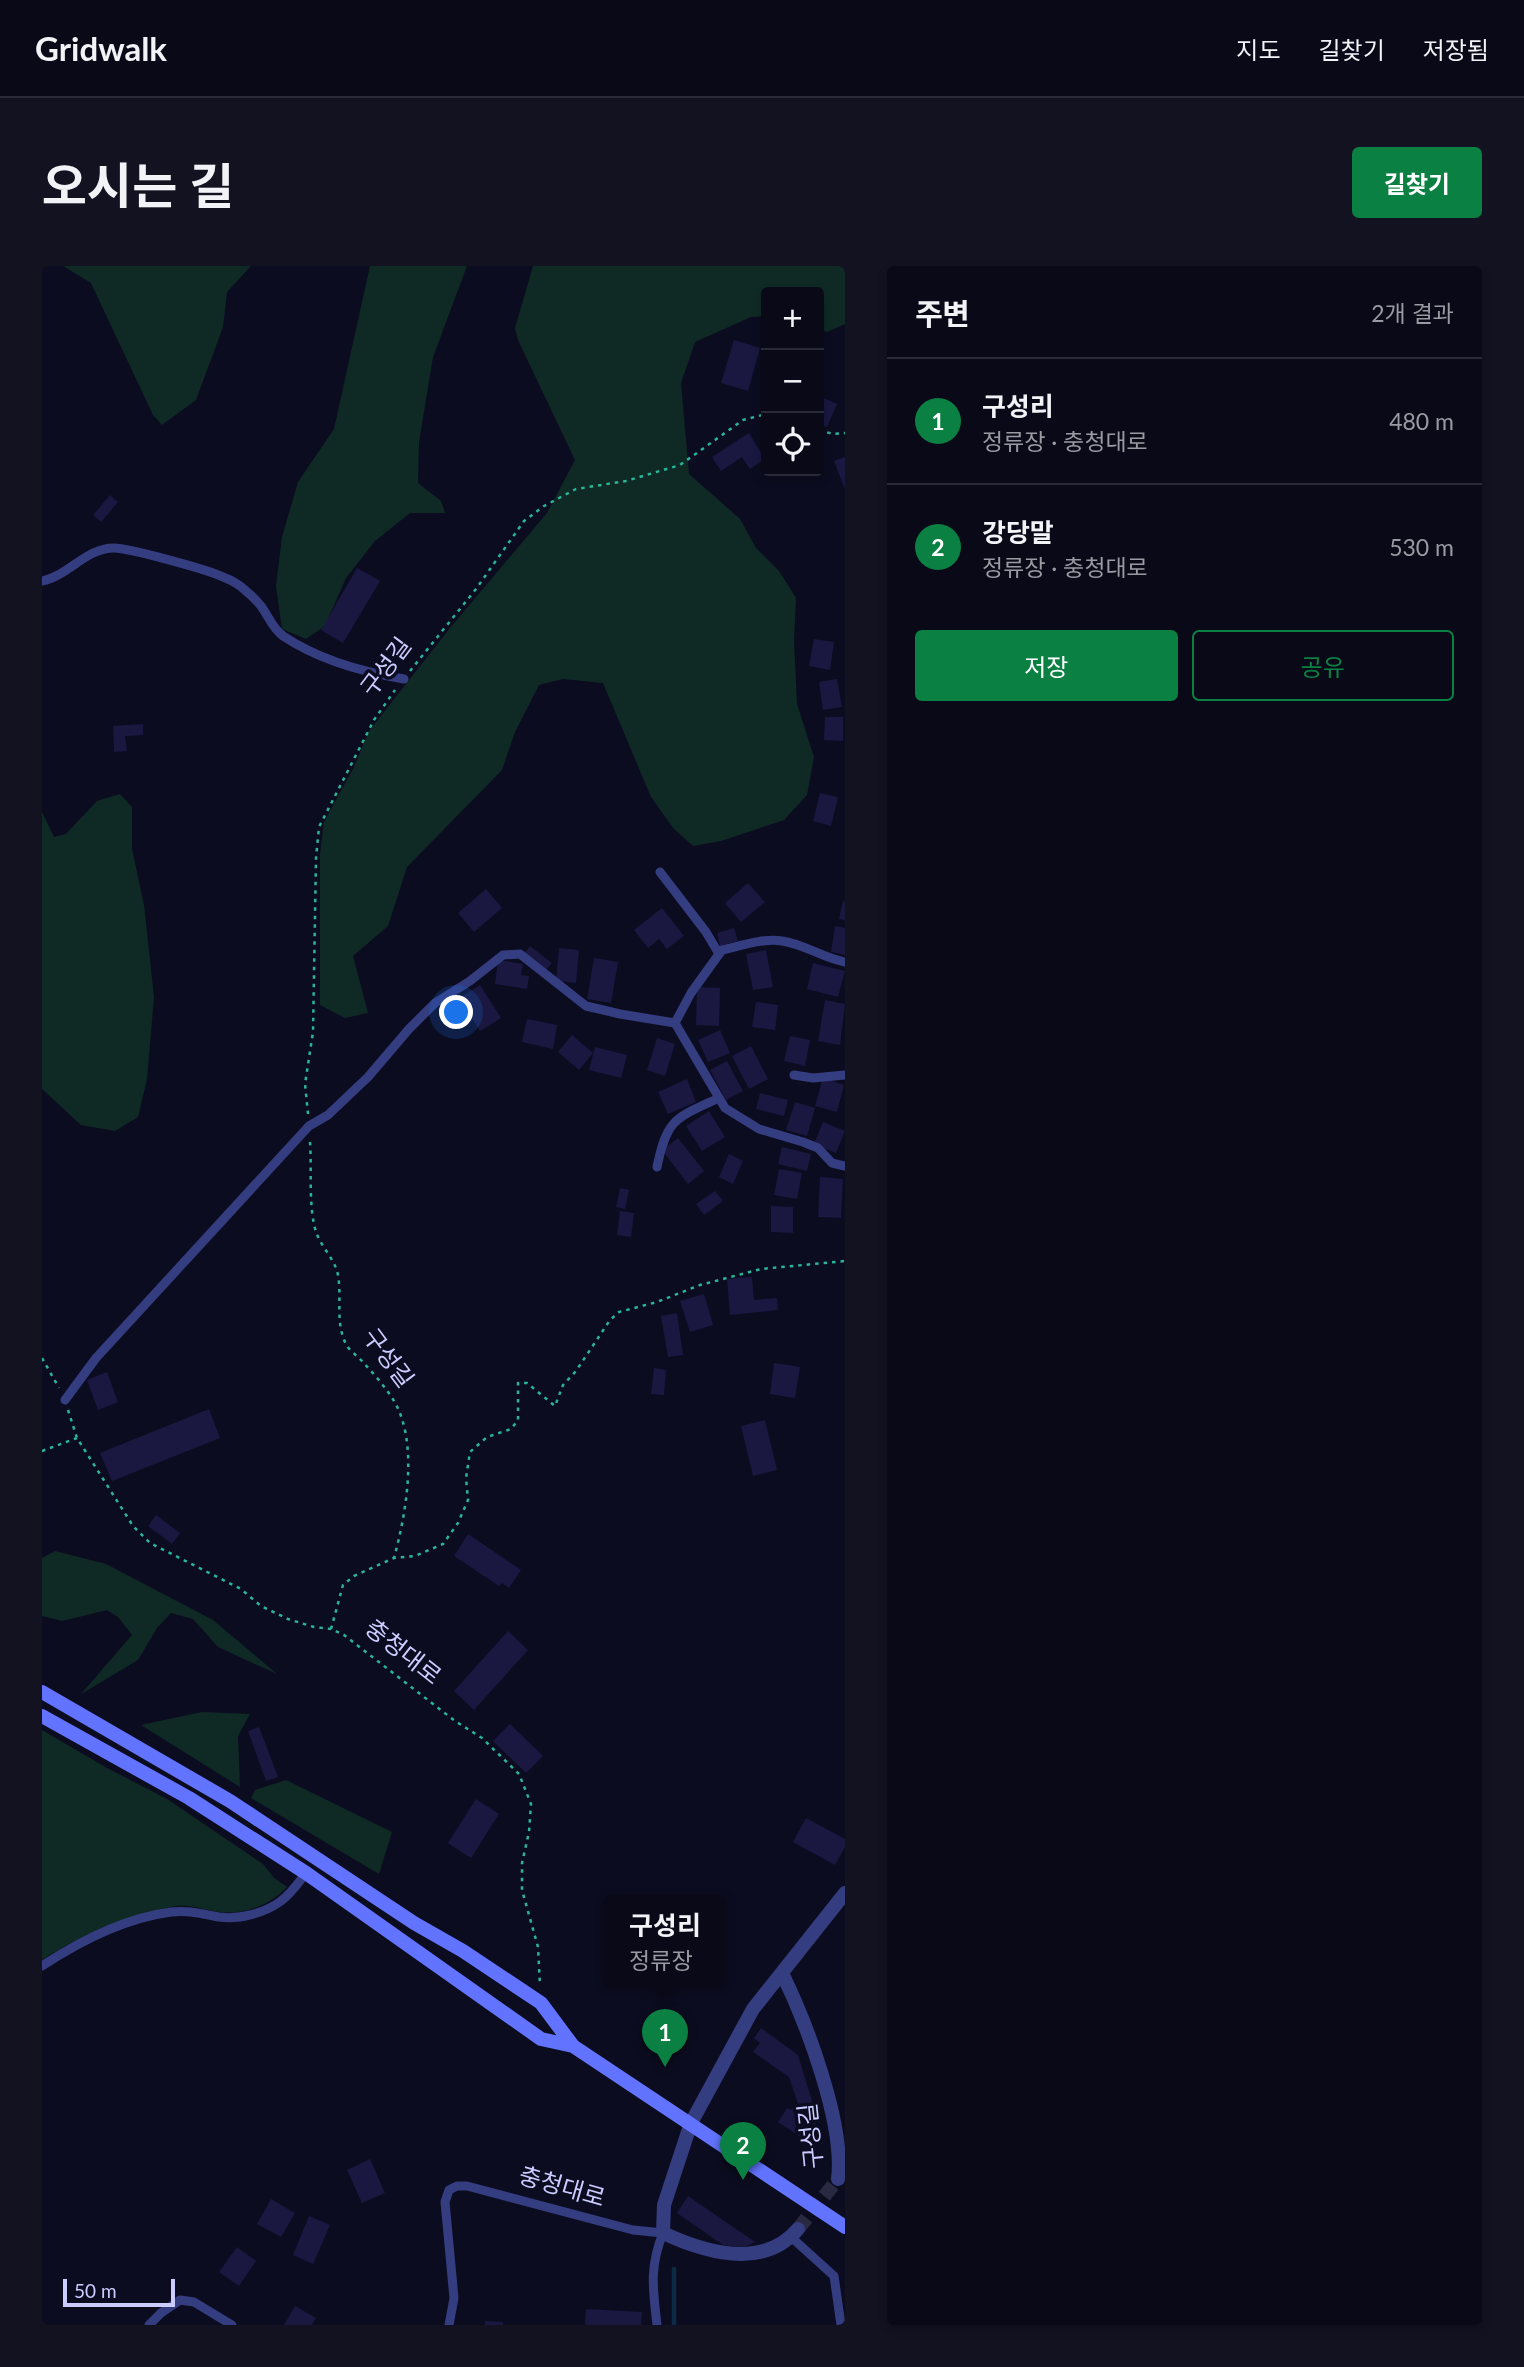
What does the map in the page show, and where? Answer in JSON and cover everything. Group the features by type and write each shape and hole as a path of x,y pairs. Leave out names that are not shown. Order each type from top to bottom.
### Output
{"main road":[{"path":"42,1692 230,1801 414,1923 463,1951 541,2003 573,2046 845,2227"},
{"path":"42,1716 189,1798 306,1873 541,2039 573,2046"}],"street":[{"path":"795,2233 786,2243 762,2254 707,2250 663,2233 664,2205 691,2123 753,2009 845,1894"},
{"name":"구성길","path":"782,1973 803,2017 834,2105 841,2172"}],"lane":[{"path":"42,581 102,550 116,548 163,559 221,576 243,588 261,606 273,628 318,654 356,669 404,679"},
{"path":"660,872 706,932 719,954"},
{"path":"675,1023 691,993 722,950 780,940 812,950 832,960 845,962"},
{"path":"65,1399 96,1358 309,1126 328,1115 369,1077 435,1003 470,981 503,954 520,954 586,1006 675,1023"},
{"path":"675,1023 725,1108 759,1129 817,1148 832,1163 845,1166"},
{"path":"794,1075 813,1078 845,1075"},
{"path":"657,1167 662,1141 677,1117 719,1098"},
{"path":"42,1966 112,1930 169,1912 188,1910 222,1917 246,1916 281,1901 306,1873"},
{"name":"충청대로","path":"449,2325 454,2298 445,2202 449,2190 457,2186 489,2190 633,2230 663,2233"},
{"path":"657,2325 653,2292 654,2257 663,2233"},
{"path":"795,2233 834,2276 841,2325"},
{"path":"149,2325 180,2300 194,2302 232,2325"}],"path":[{"name":"구성길","path":"394,1558 405,1509 408,1460 403,1428 395,1402 346,1344 338,1316 341,1295 337,1271 317,1234 313,1212 305,1084 313,1032 319,827 374,720 476,589 524,520 576,489 626,481 680,465 743,420 761,415"},
{"path":"824,431 845,433"},
{"path":"331,1629 344,1584 354,1576 394,1558 415,1556 443,1544 458,1523 468,1500 466,1478 470,1452 487,1437 510,1429 518,1420 518,1382 527,1382 555,1406 563,1385 576,1371 610,1320 619,1312 657,1302 700,1285 761,1269 845,1261"},
{"name":"충청대로","path":"42,1359 65,1399 77,1438 133,1526 150,1543 241,1589 261,1606 314,1628 331,1629 354,1642 434,1705 482,1738 519,1774 531,1804 529,1832 522,1863 522,1890 538,1947 541,2003"},
{"path":"42,1451 77,1438"}],"green space":[{"path":"63,266 251,266 227,292 223,327 196,400 162,425 153,415 91,283"},
{"path":"370,266 467,266 433,357 419,442 418,483 441,501 445,513 410,513 375,541 346,578 325,626 306,639 282,629 276,586 282,537 298,482 334,429"},
{"path":"533,266 845,266 845,324 827,332 824,330 824,287 761,287 761,316 751,317 695,342 681,383 689,474 740,519 756,548 779,571 796,598 794,640 797,704 814,757 807,795 784,820 721,841 693,846 674,829 651,797 603,683 563,679 539,685 515,732 502,770 407,867 388,926 353,956 368,1013 345,1018 320,1005 320,854 324,822 354,767 369,731 450,628 547,513 575,460 518,340 515,328"},
{"path":"120,794 132,807 132,849 144,905 154,997 147,1079 138,1117 115,1131 81,1125 42,1089 42,812 54,837 66,834 97,801"},
{"path":"55,1551 106,1564 213,1620 277,1674 218,1647 193,1619 171,1613 157,1628 138,1660 81,1694 132,1635 118,1617 107,1610 62,1621 42,1616 42,1558"},
{"path":"202,1712 250,1714 238,1736 240,1787 141,1725"},
{"path":"42,1730 167,1799 263,1864 274,1878 287,1887 265,1904 238,1912 178,1906 136,1916 89,1934 42,1960"},
{"path":"286,1780 392,1832 379,1874 251,1798 255,1790"}],"building":[{"path":"734,340 760,348 748,391 721,383"},
{"path":"824,398 837,404 827,427 824,426"},
{"path":"749,433 761,452 761,462 750,469 742,457 721,471 712,457"},
{"path":"845,457 845,489 834,461"},
{"path":"110,495 118,502 101,522 93,515"},
{"path":"357,568 380,581 343,643 321,630"},
{"path":"814,639 834,642 830,670 809,666"},
{"path":"837,679 842,707 823,710 819,682"},
{"path":"825,717 843,717 843,741 824,740"},
{"path":"143,724 143,735 125,736 127,751 114,752 113,726"},
{"path":"820,793 838,797 831,826 813,821"},
{"path":"748,883 765,902 741,922 725,903"},
{"path":"486,889 502,908 474,932 458,913"},
{"path":"843,901 845,902 845,920 839,919"},
{"path":"662,908 684,936 667,949 659,939 648,948 634,930"},
{"path":"835,926 845,928 845,955 831,952"},
{"path":"734,928 738,941 720,946 717,933"},
{"path":"530,946 552,963 545,971 524,954"},
{"path":"559,948 579,950 576,983 556,981"},
{"path":"766,950 773,987 753,990 746,954"},
{"path":"594,958 618,962 611,1003 587,999"},
{"path":"498,960 523,964 521,975 529,976 527,989 495,984"},
{"path":"813,963 845,971 838,997 807,989"},
{"path":"480,985 501,1018 480,1031 459,998"},
{"path":"697,987 720,988 719,1026 696,1025"},
{"path":"825,1000 845,1004 840,1045 818,1041"},
{"path":"756,1002 778,1005 775,1030 752,1027"},
{"path":"527,1019 557,1025 553,1049 522,1042"},
{"path":"720,1030 730,1053 708,1062 698,1040"},
{"path":"572,1035 593,1053 579,1070 558,1052"},
{"path":"790,1036 810,1040 805,1066 784,1061"},
{"path":"657,1038 675,1044 665,1076 647,1070"},
{"path":"751,1046 768,1079 749,1089 732,1056"},
{"path":"595,1047 627,1055 621,1078 589,1070"},
{"path":"727,1061 743,1091 726,1100 710,1070"},
{"path":"823,1078 844,1085 837,1112 815,1106"},
{"path":"687,1079 696,1102 668,1114 658,1092"},
{"path":"760,1093 788,1100 784,1116 756,1109"},
{"path":"795,1102 815,1108 807,1136 786,1130"},
{"path":"709,1111 725,1137 702,1151 686,1126"},
{"path":"823,1122 845,1131 836,1153 814,1144"},
{"path":"678,1138 704,1171 688,1184 662,1150"},
{"path":"782,1147 811,1154 807,1171 778,1164"},
{"path":"729,1154 743,1161 733,1184 719,1177"},
{"path":"779,1169 802,1173 797,1199 774,1195"},
{"path":"820,1177 843,1179 841,1218 818,1217"},
{"path":"620,1188 629,1190 625,1209 616,1207"},
{"path":"715,1191 723,1201 704,1215 696,1204"},
{"path":"771,1206 793,1207 793,1233 771,1232"},
{"path":"620,1211 634,1213 631,1237 617,1235"},
{"path":"752,1277 754,1300 777,1298 778,1310 730,1315 727,1279"},
{"path":"704,1294 713,1325 690,1332 680,1301"},
{"path":"677,1313 683,1355 668,1357 661,1316"},
{"path":"774,1363 800,1367 795,1398 770,1394"},
{"path":"654,1368 666,1370 664,1395 651,1394"},
{"path":"107,1372 118,1402 98,1410 87,1380"},
{"path":"209,1409 220,1438 112,1481 100,1453"},
{"path":"765,1420 777,1470 753,1476 741,1426"},
{"path":"156,1515 180,1533 172,1544 148,1526"},
{"path":"468,1534 521,1570 509,1588 502,1583 499,1586 454,1556"},
{"path":"508,1631 528,1650 474,1710 454,1691"},
{"path":"510,1724 543,1756 526,1773 493,1741"},
{"path":"259,1727 278,1777 266,1781 248,1731"},
{"path":"476,1799 499,1814 471,1858 448,1843"},
{"path":"806,1818 845,1839 845,1847 835,1865 793,1842"},
{"path":"761,2028 798,2055 816,2114 816,2147 778,2122 787,2108 791,2110 798,2104 789,2077 753,2052 760,2043 754,2038"},
{"path":"370,2159 385,2193 362,2203 347,2170"},
{"path":"688,2196 755,2242 739,2247 723,2245 677,2213"},
{"path":"271,2199 295,2213 281,2237 257,2224"},
{"path":"309,2216 330,2225 313,2264 293,2255"},
{"path":"237,2247 256,2261 239,2286 219,2272"},
{"path":"295,2306 316,2318 312,2325 284,2325"},
{"path":"586,2309 642,2312 641,2325 585,2325"},
{"path":"485,2321 503,2322 503,2325 485,2325"}],"waterway":[{"path":"674,2269 674,2325"}],"tunnel":[{"path":"798,2229 838,2179"}],"place":[{"name":"구성리","path":"665,2067"},
{"name":"강당말","path":"743,2180"}]}
